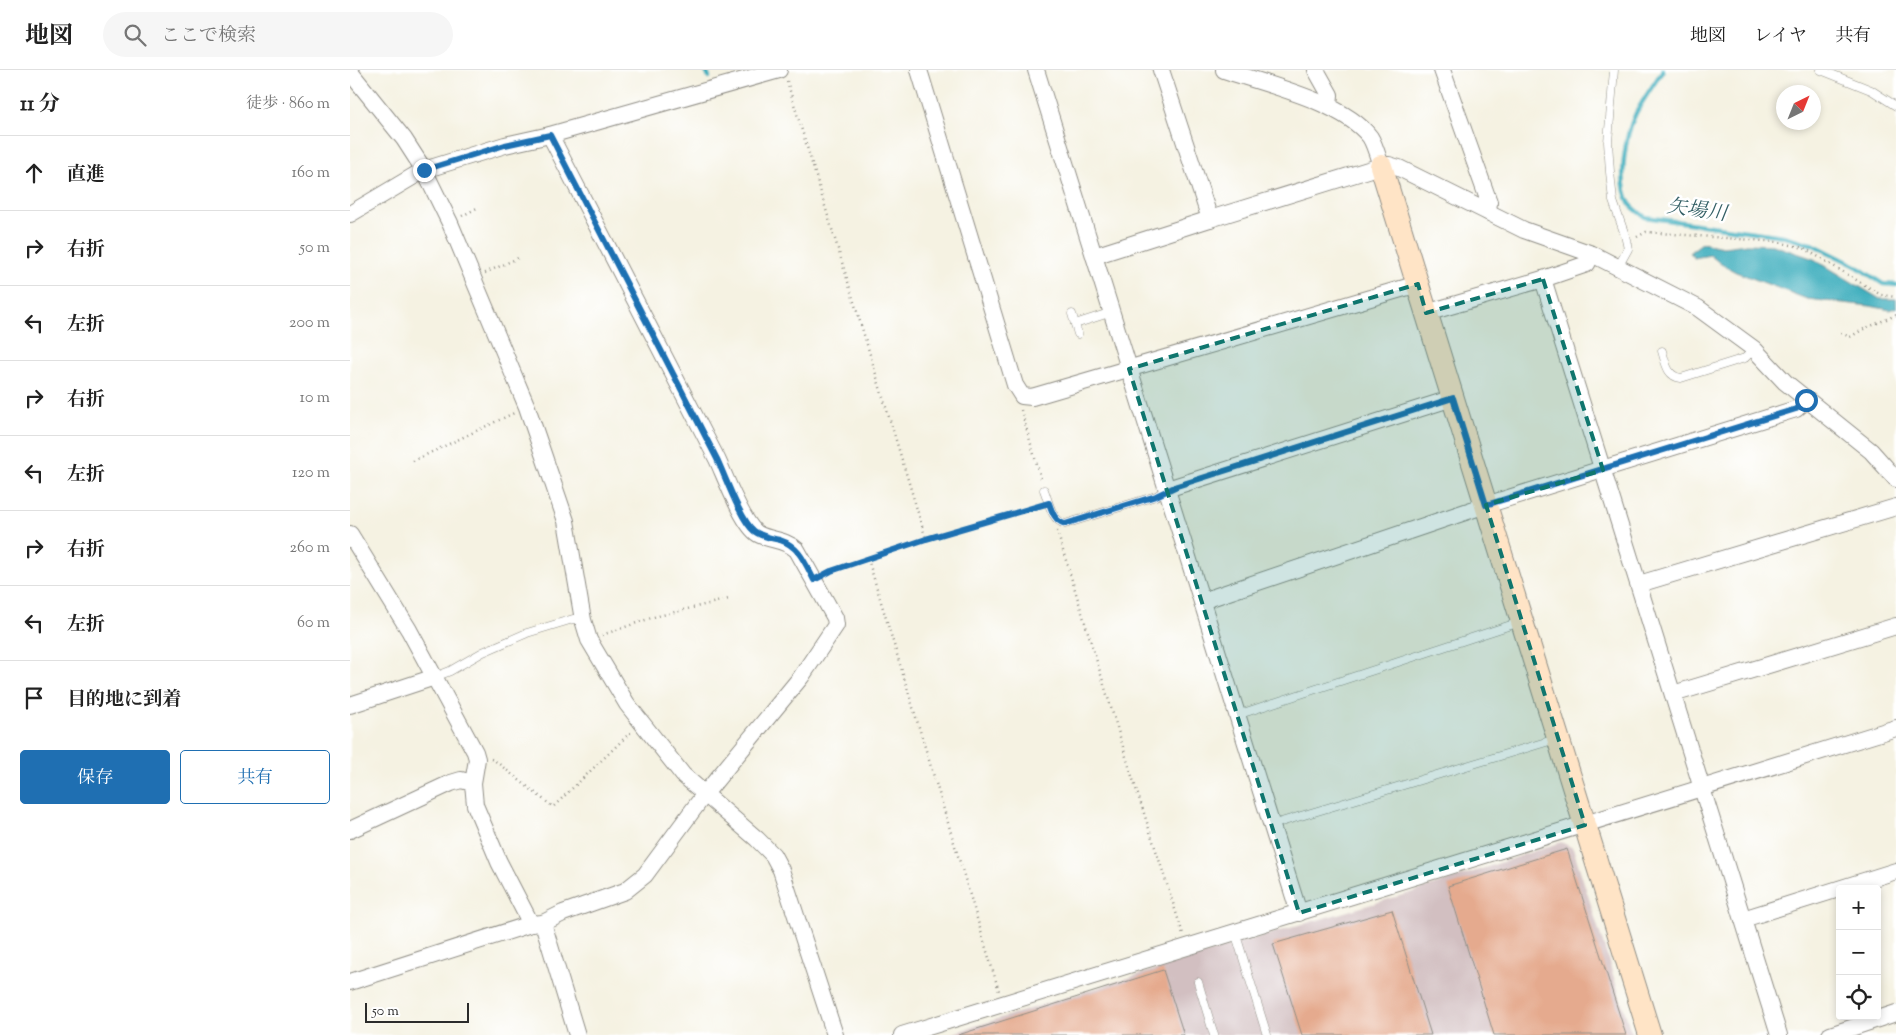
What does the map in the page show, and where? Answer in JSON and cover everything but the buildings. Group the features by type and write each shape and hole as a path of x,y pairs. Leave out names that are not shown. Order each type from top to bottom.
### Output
{"street":[{"path":"919,70 1015,385 1022,396 1032,397 1418,284"},
{"path":"1036,70 1299,913"},
{"path":"1161,70 1210,219"},
{"path":"1224,70 1329,105 1348,118 1370,138 1381,166 1418,284 1650,1035"},
{"path":"1316,70 1330,95 1329,105"},
{"path":"1442,70 1489,202 1488,212"},
{"path":"350,72 404,139 424,170 450,223 527,407 566,521 583,620 589,640 627,704 682,775 773,855 781,870 835,1035"},
{"path":"350,214 424,170 505,145 783,75"},
{"path":"350,982 537,924 562,913 625,891 634,885 645,875 704,795 801,677 836,625 797,550 786,542 752,530 742,514 717,459 550,135"},
{"path":"1094,256 1389,165 1399,168 1524,230 1592,254 1698,308 1754,348 1785,382 1806,400 1849,431 1871,451 1896,479"},
{"path":"1426,313 1543,279 1587,264 1592,254"},
{"path":"1543,279 1779,1035"},
{"path":"1167,489 1453,398"},
{"path":"1202,601 1486,505 1796,409 1806,400"},
{"path":"1638,584 1896,507"},
{"path":"350,534 410,630 478,759 473,783 476,806 499,862 537,924 577,1035"},
{"path":"1673,694 1896,626"},
{"path":"350,705 435,677"},
{"path":"902,1035 1896,728"},
{"path":"350,830 451,783 461,780 473,783"},
{"path":"1743,919 1896,871"},
{"path":"1830,1035 1896,1014"}],"lane":[{"path":"1614,70 1608,142 1610,172 1613,200 1628,249 1618,267"},
{"path":"1821,70 1871,90 1896,106"},
{"path":"1075,324 1112,312"},
{"path":"1072,314 1078,334"},
{"path":"1662,351 1669,373 1674,377 1682,378 1744,358 1754,348"},
{"path":"1044,490 1052,513 1059,522 1065,524 1156,496 1167,489"},
{"path":"435,677 482,652 527,633 573,619 583,620"},
{"path":"1237,715 1522,621"},
{"path":"1271,825 1558,738"},
{"path":"1235,932 1267,1035"},
{"path":"1198,982 1214,1035"}],"path":[{"path":"783,75 926,539"},
{"path":"1626,242 1646,232 1778,242 1804,248 1881,295 1896,297"},
{"path":"472,278 520,257"},
{"path":"1841,333 1850,337 1864,328 1896,315"},
{"path":"1022,396 1020,402 1021,411 1044,490"},
{"path":"413,461 527,407"},
{"path":"814,580 831,571 926,539 1049,503"},
{"path":"1059,522 1057,531 1131,773 1187,947"},
{"path":"868,559 1003,1004"},
{"path":"589,640 654,617 729,599"},
{"path":"478,759 494,760 553,807 641,722"}],"highlighted area":[{"path":"1543,279 1603,470 1486,505 1585,825 1299,913 1129,369 1418,284 1426,313"}],"shaded area":[{"path":"1561,842 1573,848 1632,1035 947,1035 1239,943 1420,890"}],"water":[{"path":"1702,243 1723,247 1747,244 1773,245 1814,259 1880,299 1896,299 1896,308 1890,310 1807,299 1736,272 1721,264 1710,255 1694,258 1690,252"}],"waterway":[{"path":"705,70 709,77"},
{"name":"矢場川","path":"1663,70 1636,113 1626,146 1623,172 1624,184 1626,195 1633,208 1645,217 1783,236 1814,245 1856,266 1883,284 1896,285"}],"route":[{"path":"424,170 505,145 550,135 717,459 742,514 752,530 765,537 780,540 797,550 814,580 831,571 926,539 1049,503 1052,513 1059,522 1065,524 1156,496 1167,489 1453,398 1486,505 1796,409 1806,400"}]}
